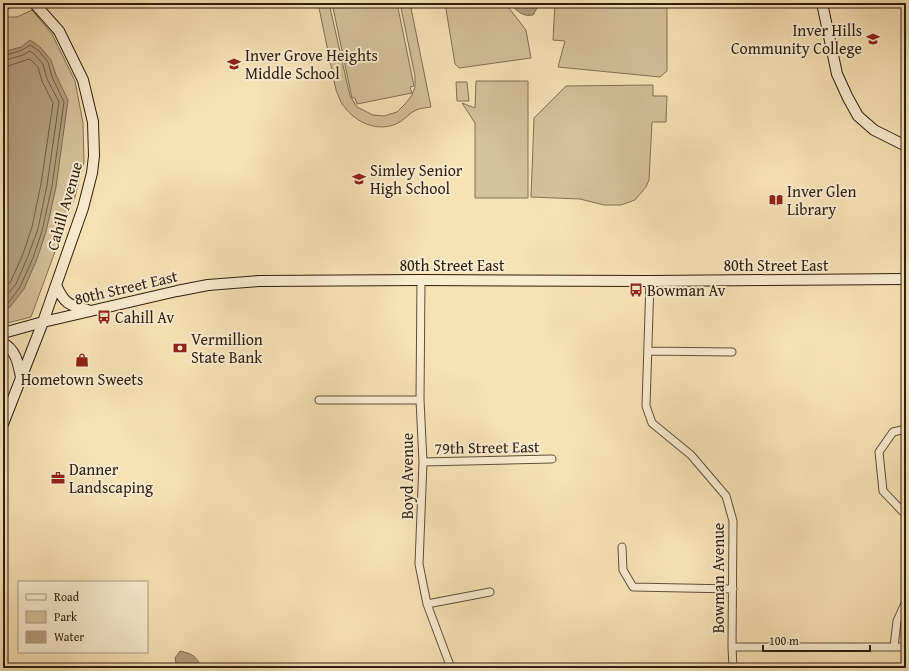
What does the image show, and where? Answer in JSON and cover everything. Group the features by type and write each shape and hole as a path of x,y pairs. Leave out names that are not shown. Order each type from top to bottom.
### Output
{"street":[{"path":"3,7 11,3"},
{"name":"Cahill Avenue","path":"3,424 56,285 83,208 92,173 94,156 93,122 83,80 59,31 34,3"},
{"path":"822,3 837,74 858,116 874,130 906,146"},
{"name":"80th Street East","path":"3,333 42,322 177,290 208,285 259,281 906,279"},
{"name":"Boyd Avenue","path":"421,280 420,400 423,462 419,564 427,604 451,668"},
{"name":"Bowman Avenue","path":"650,280 646,406 652,423 691,455 726,496 733,521 733,668"},
{"path":"56,285 65,302 78,308 90,311"},
{"path":"3,343 7,345 16,357 19,364 21,377"},
{"path":"648,351 732,352"},
{"path":"319,400 420,400"},
{"path":"906,429 893,432 879,452 883,491 906,515"},
{"name":"79th Street East","path":"423,462 552,459"},
{"path":"622,546 623,570 633,587 733,589"},
{"path":"427,604 490,592"},
{"path":"894,646 898,620 906,601"},
{"path":"732,646 906,647"}],"green space":[{"path":"318,3 329,3 350,96 357,107 373,115 384,116 397,112 412,95 415,87 415,76 400,3 410,3 431,107 416,110 399,123 380,127 364,123 351,114 341,102 336,90"},
{"path":"332,3 397,3 414,86 410,87 412,93 357,104 355,98 352,98"},
{"path":"445,3 496,3 509,8 526,30 531,58 459,68 455,64"},
{"path":"555,3 667,3 667,71 660,77 558,67 565,41 553,40"},
{"path":"32,10 52,34 75,81 83,123 84,162 75,197 31,317 3,324 3,17 17,17"},
{"path":"476,81 528,81 528,198 475,198 475,123 462,103 475,108"},
{"path":"456,82 467,82 469,101 457,101"},
{"path":"653,85 653,96 667,96 666,122 652,122 649,180 646,187 635,200 621,205 604,205 580,199 531,197 534,118 566,86"}],"water":[{"path":"510,3 540,3 533,15 526,15 520,13"},
{"path":"30,40 40,47 51,60 56,75 68,100 56,187 46,232 37,259 24,289 10,307 3,310 3,52 21,47"},
{"path":"180,651 194,656 202,668 177,668 175,658"}],"place":[{"name":"Inver Hills Community College","path":"873,39"},
{"name":"Inver Grove Heights Middle School","path":"234,64"},
{"name":"Simley Senior High School","path":"359,179"},
{"name":"Inver Glen Library","path":"776,200"},
{"name":"Bowman Av","path":"636,290"},
{"name":"Cahill Av","path":"104,317"},
{"name":"Vermillion State Bank","path":"180,348"},
{"name":"Hometown Sweets","path":"82,360"},
{"name":"Danner Landscaping","path":"58,478"}]}
